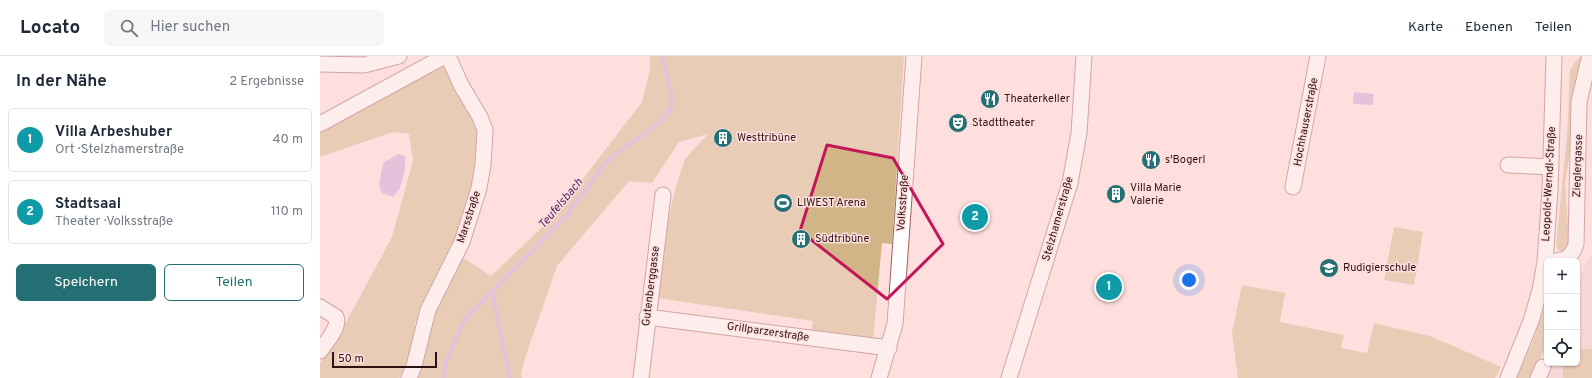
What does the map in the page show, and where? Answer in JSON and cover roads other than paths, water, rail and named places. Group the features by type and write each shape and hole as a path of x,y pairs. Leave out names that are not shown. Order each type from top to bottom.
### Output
{"street":[{"path":"320,64 364,65 398,56"},
{"path":"320,124 445,56"},
{"name":"Marsstraße","path":"409,378 428,310 462,242 479,188 484,165 485,130 480,117 461,85 448,56"},
{"name":"Volksstraße","path":"879,378 895,324 914,56"},
{"name":"Stelzhamerstraße","path":"1009,378 1070,183 1078,133 1084,56"},
{"name":"Hochhauserstraße","path":"1293,187 1318,56"},
{"name":"Leopold-Werndl-Straße","path":"1549,258 1554,56"},
{"name":"Zieglergasse","path":"1568,258 1574,252 1576,244 1579,102 1589,59"},
{"path":"1508,165 1551,167"},
{"name":"Gutenberggasse","path":"641,378 647,317 663,195"},
{"name":"Leopold-Werndl-Straße","path":"1508,378 1531,321 1544,278"},
{"path":"320,306 336,317 338,321 320,351"},
{"name":"Grillparzerstraße","path":"647,317 889,348"}],"waterway":[{"name":"Teufelsbach","path":"443,378 445,364 464,320 567,215 607,161 660,122 670,110 672,96 662,56"},
{"name":"Teufelsbach","path":"492,292 510,378"}],"place":[{"name":"Theaterkeller","path":"990,99"},
{"name":"Stadttheater","path":"958,123"},
{"name":"Westtribüne","path":"723,138"},
{"name":"s'Bogerl","path":"1151,160"},
{"name":"Villa Marie Valerie","path":"1116,194"},
{"name":"LIWEST Arena","path":"783,203"},
{"name":"Stadtsaal","path":"975,217"},
{"name":"Südtribüne","path":"801,239"},
{"name":"Rudigierschule","path":"1329,268"},
{"name":"Villa Arbeshuber","path":"1109,287"}]}
